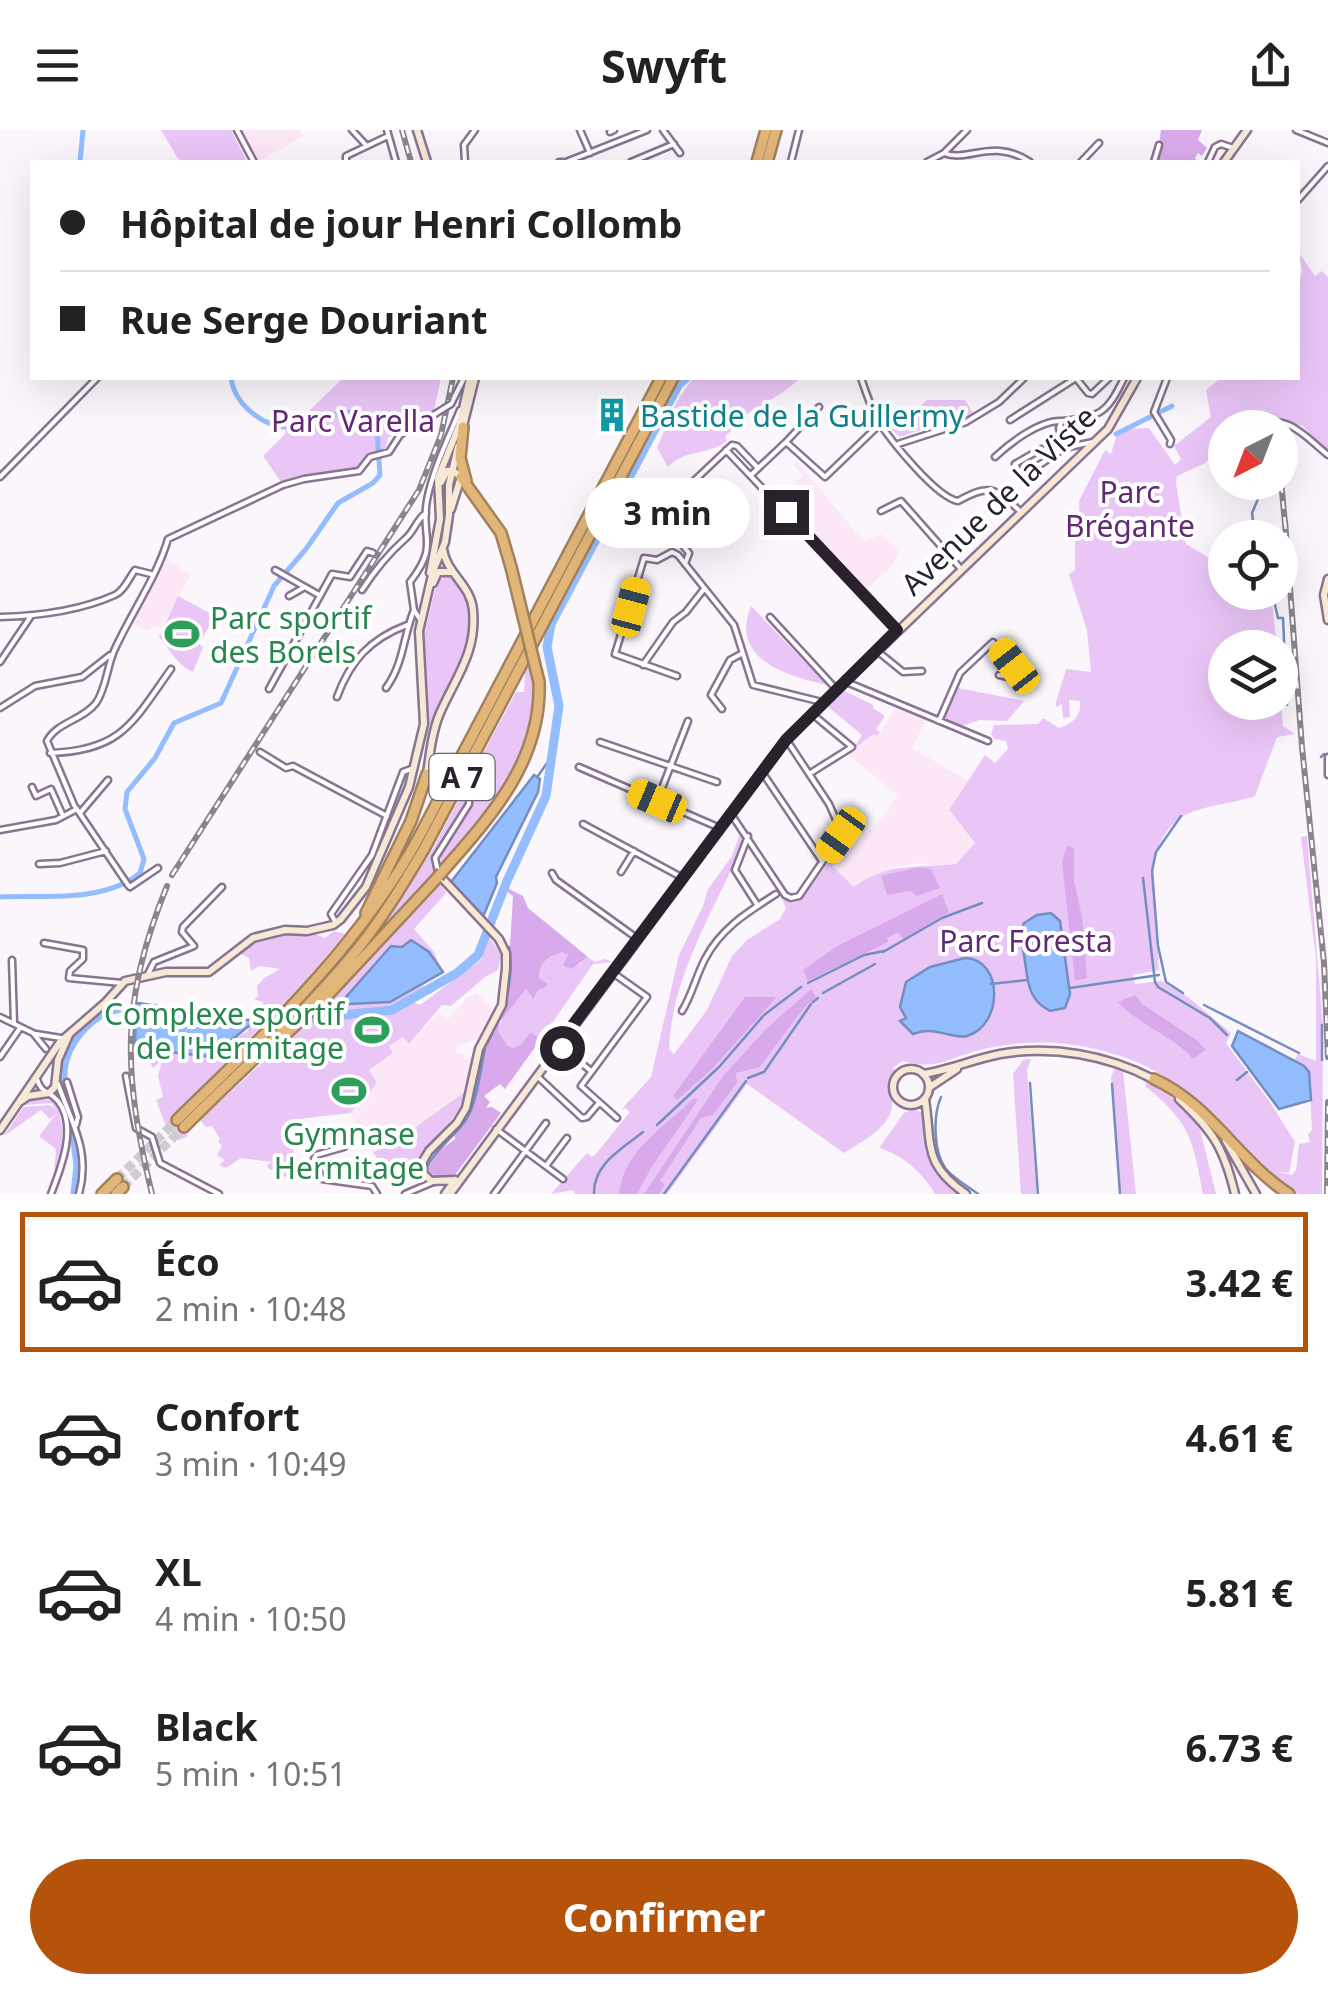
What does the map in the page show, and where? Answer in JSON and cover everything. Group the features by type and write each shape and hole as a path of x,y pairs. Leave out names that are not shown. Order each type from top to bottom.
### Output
{"highway":[{"path":"758,160 766,130"},
{"path":"768,160 776,130"},
{"name":"A 7","path":"660,380 388,890 300,1000 180,1124 227,1084 322,990 398,892 672,380"},
{"path":"463,427 460,458 468,488"},
{"path":"227,1084 328,995 440,875 493,812 521,768 537,726 539,682 501,533 456,474"},
{"path":"354,936 411,821 427,774"},
{"path":"1154,1079 1199,1107 1258,1169 1288,1194"},
{"path":"102,1194 118,1187"}],"street":[{"path":"236,130 251,160"},
{"path":"352,130 366,146"},
{"path":"416,130 426,160"},
{"path":"465,160 464,144 475,130"},
{"path":"581,130 590,153"},
{"path":"569,160 647,130"},
{"path":"662,130 680,152"},
{"path":"791,160 799,130"},
{"path":"930,160 944,153 968,130"},
{"path":"1225,160 1246,130"},
{"path":"1296,130 1328,144"},
{"path":"346,160 346,156 387,133 395,160"},
{"path":"1083,160 1099,143"},
{"path":"635,160 674,144"},
{"path":"1209,160 1221,144 1233,148"},
{"path":"1155,160 1159,145"},
{"path":"944,153 954,156 989,150 1027,160"},
{"path":"1300,198 1328,166"},
{"path":"0,477 95,380"},
{"path":"158,868 142,882 128,885 78,811 47,744 54,731 95,704 113,652 174,533 283,485 304,478 358,471 374,456 389,452 400,435 451,404 468,380"},
{"path":"440,519 438,478 459,426 469,380"},
{"path":"44,943 83,950 84,957 70,971 70,978 122,983 148,974 209,972 253,938 285,930 322,929 336,923 366,887 414,768 424,724 418,655 421,621 449,515 469,380"},
{"path":"862,380 880,424 950,500 958,501 980,489 990,489 1020,512"},
{"path":"898,444 966,422 999,402 1022,380"},
{"path":"1010,420 1073,380"},
{"path":"1078,380 1092,394 1107,380"},
{"path":"995,458 1007,446 1052,420 1100,414 1123,380"},
{"name":"Avenue de la Viste","path":"455,1180 465,1174 786,740 1093,442 1121,410 1136,380"},
{"path":"1165,380 1154,412 1170,444"},
{"path":"421,621 414,610 410,582 423,567 428,553 426,513 434,475 466,397"},
{"path":"750,475 819,408"},
{"path":"1062,421 1059,428 1064,448"},
{"path":"786,442 825,478 880,424"},
{"path":"1298,430 1328,456"},
{"path":"1050,458 1041,449 1015,464 1021,476 1050,458 1064,448 1093,442"},
{"path":"685,564 690,556 688,551 660,514 734,444 758,468"},
{"path":"726,450 897,630"},
{"path":"0,464 6,471"},
{"path":"429,584 438,558 441,483 443,476 456,474"},
{"path":"881,511 901,501 961,569"},
{"path":"362,590 381,558 405,540 426,513"},
{"path":"439,546 472,598 472,644 435,726 427,774 440,781"},
{"path":"269,689 332,574 350,577 367,552 373,552"},
{"path":"677,676 615,654 644,558 657,560 676,553 734,625 752,686 822,702"},
{"path":"438,558 454,572"},
{"path":"0,617 76,608 118,593 134,570 151,574"},
{"path":"424,603 438,572 454,572"},
{"path":"280,574 320,595"},
{"path":"1328,580 1324,602 1328,620"},
{"path":"289,596 302,588"},
{"path":"643,664 704,588"},
{"path":"1324,602 1328,594"},
{"path":"386,688 404,651 406,625 414,610"},
{"path":"0,662 31,616"},
{"path":"770,617 836,689"},
{"path":"337,698 344,676 365,648 406,625"},
{"path":"939,720 960,673 993,642 1018,673 1014,678 999,674"},
{"path":"876,650 903,672 922,671"},
{"path":"0,708 36,686 82,676 113,652"},
{"path":"722,709 711,695 730,660 742,653"},
{"path":"50,752 70,753 118,735 140,716 171,670"},
{"path":"844,681 988,741"},
{"path":"809,774 852,747 811,713"},
{"path":"657,801 688,721"},
{"path":"731,814 783,893 791,898 800,894 842,830 786,740"},
{"path":"600,742 717,782"},
{"path":"260,752 286,768 293,766 322,779 387,816"},
{"path":"1328,757 1328,775"},
{"path":"579,767 720,828"},
{"path":"321,926 372,855 403,772 414,768"},
{"path":"762,772 822,862"},
{"path":"0,830 78,811 108,780"},
{"path":"32,787 36,796 51,788 63,816"},
{"path":"433,1182 423,1173 423,1161 466,1108 479,1049 503,999 506,953 499,939 440,875 435,858 469,804 463,792"},
{"path":"583,824 683,878"},
{"path":"748,836 735,870 758,906"},
{"path":"39,864 60,863 106,851"},
{"path":"621,872 634,851"},
{"path":"359,871 375,868"},
{"path":"359,871 366,887"},
{"path":"552,873 556,880 638,940"},
{"path":"148,974 154,962 194,946 182,932 183,927 222,887"},
{"path":"682,1011 714,944 733,923 776,894"},
{"path":"330,914 336,923"},
{"path":"12,960 14,1023"},
{"path":"613,972 647,997 582,1088 617,1118"},
{"path":"46,1049 105,1004 122,983"},
{"path":"0,1017 33,1034 46,1049 44,1064"},
{"path":"0,1057 21,1026"},
{"path":"33,1034 61,1039"},
{"path":"0,1130 61,1039"},
{"path":"20,1102 52,1090 61,1039"},
{"path":"558,1045 591,1072"},
{"path":"927,1112 898,1100 894,1081 904,1071 923,1074 1014,1052 1064,1052 1104,1059 1154,1079 1177,1096 1224,1139 1256,1194"},
{"path":"965,1193 936,1166 925,1099 929,1088 968,1063"},
{"path":"37,1074 40,1088 60,1104 66,1131 64,1158 51,1194"},
{"path":"923,1074 929,1088"},
{"path":"126,1076 136,1128 152,1137 160,1163 219,1194"},
{"path":"536,1076 582,1118 599,1102"},
{"path":"56,1080 68,1116 77,1127"},
{"path":"67,1082 79,1119 79,1194"},
{"path":"1177,1096 1220,1145 1236,1194"},
{"path":"914,1105 925,1099"},
{"path":"494,1194 546,1124"},
{"path":"66,1131 77,1127"},
{"path":"496,1129 562,1178"},
{"path":"316,1136 338,1134 344,1147 316,1155 322,1179 372,1186 378,1194"},
{"path":"546,1166 567,1138"},
{"path":"449,1192 465,1174"},
{"path":"405,1194 433,1182 455,1180"},
{"path":"449,1192 455,1180"}],"shaded area":[{"path":"241,130 300,130 303,136 257,160"},
{"path":"1161,130 1202,130 1198,140 1207,148 1202,156 1198,153 1196,160 1157,160"},
{"path":"797,462 864,542 881,534 899,552 893,565 866,590 779,498 803,476 794,464"},
{"path":"164,557 190,575 161,628 153,626 147,631 133,624"},
{"path":"896,708 926,720 912,748 968,781 949,811 975,843 957,864 896,867 854,887 832,866 836,860 833,856 848,840 853,846 856,844 898,795 846,753 875,734 878,736"},
{"path":"1067,846 1074,848 1074,880 1082,917 1087,978 1075,981 1062,862"},
{"path":"919,867 931,869 940,888 917,896 910,891 887,895 881,876"},
{"path":"507,888 523,896 528,908 588,957 571,969 563,965 568,955 562,952 548,958 539,978 548,984 546,987 538,990 533,999 526,989 500,1022 498,1031 508,1046 522,1044 530,1032 541,1039 505,1089 500,1084 484,1096 490,1102 486,1108 501,1113 455,1175 438,1179 427,1169 440,1150 455,1139 454,1131 470,1109 483,1048 507,996 513,896"},
{"path":"942,894 949,912 903,939 898,932 887,938 888,942 808,981 803,970 837,946"},
{"path":"811,989 816,997 760,1067 736,1073 737,1083 713,1115 701,1118 660,1181 665,1184 659,1194 644,1194 723,1076 766,1029"},
{"path":"477,993 491,1006 491,1014 479,1038 460,1045 455,1052 471,1059 466,1091 388,1147 373,1152 350,1113 377,1084 369,1070 393,1053 388,1047 403,1036 409,1044 439,1013 448,1019"},
{"path":"1135,995 1206,1050 1193,1059 1118,1002"},
{"path":"745,997 777,997 712,1069 677,1100 673,1096"},
{"path":"707,1087 637,1194 619,1194 622,1178 637,1151 694,1098 698,1100"}],"green space":[{"path":"161,130 231,130 246,159 245,160 179,160"},
{"name":"Parc Foresta","path":"1300,254 1315,276 1322,271 1328,277 1328,452 1298,425 1298,410 1210,410 1206,390 1218,380 1300,380"},
{"name":"Parc Varella","path":"341,380 441,380 434,410 388,438 384,454 348,471 281,482 263,456 285,434 287,426 309,423 306,414"},
{"path":"692,380 798,380 741,418 725,436 727,441 681,457 668,467 657,448 676,403"},
{"path":"927,400 965,400 973,413 963,421 943,422 900,437 886,425 892,420 899,427"},
{"name":"Parc Foresta","path":"1208,419 1208,460 1177,476 1176,483 1186,544 1208,558 1208,610 1273,610 1275,630 1208,630 1208,720 1283,720 1283,726 1295,734 1277,737 1255,796 1191,812 1169,829 1153,864 1159,970 1133,975 1135,984 1161,981 1188,997 1231,1033 1226,1043 1295,1142 1289,1173 1275,1171 1292,1175 1299,1144 1310,1142 1308,1134 1312,1130 1309,1072 1294,1061 1298,1054 1316,1061 1316,959 1301,837 1307,836 1323,1026 1322,1194 1299,1194 1281,1185 1205,1107 1155,1071 1101,1050 1038,1042 996,1046 932,1064 902,1061 893,1068 896,1072 891,1083 888,1119 844,1153 747,1084 667,1194 575,1194 573,1190 551,1194 587,1153 595,1155 630,1112 621,1110 651,1077 679,955 708,889 732,856 740,834 743,840 737,857 684,974 672,1023 669,1049 674,1054 707,1010 732,956 747,940 780,919 786,908 782,899 792,903 800,900 833,856 837,860 832,866 854,887 891,870 956,864 975,843 949,810 985,755 995,763 1008,749 1006,741 994,739 991,734 994,725 1038,724 1043,718 1059,728 1068,724 1075,719 1080,701 1069,700 1070,717 1063,718 1062,704 1056,707 1066,669 1091,672 1087,630 1069,574 1075,570 1075,537 1080,536 1079,501 1105,450 1111,454 1117,434 1149,428 1175,465 1181,459 1174,446"},
{"path":"448,574 464,589 472,607 472,626 467,647 432,724 428,723 423,639 437,582"},
{"name":"Parc sportif des Borels","path":"178,596 215,616 199,644 203,647 193,672 178,661 159,637"},
{"path":"751,606 827,685 780,670 755,652 746,625"},
{"path":"531,659 532,721 524,749 497,798 440,869 441,856 473,803 470,792 464,789 516,692 524,692 525,671"},
{"path":"958,688 1024,701 1007,721 979,720 962,726 942,718"},
{"path":"843,690 873,705 885,716 876,729 880,732 877,736 874,734 854,748 862,735 827,706"},
{"path":"461,795 466,804 431,861 436,874 361,953 433,849"},
{"path":"440,880 446,893 414,929 434,952 443,972 395,1006 329,1014 313,1020 364,1017 412,1002 420,1005 483,958 479,955 488,936 501,954 498,970 451,1006 442,1005 409,1044 403,1037 389,1046 393,1053 369,1070 377,1083 350,1113 290,1120 295,1165 300,1167 310,1160 311,1165 294,1182 268,1168 272,1162 241,1158 226,1168 219,1165 225,1160 217,1155 222,1146 220,1139 212,1126 206,1127 200,1120 321,1008"},
{"path":"334,931 345,934 304,982 172,1118 188,1136 179,1140 166,1126 156,1100 163,1097 158,1076 162,1060 153,1068 148,1059 131,1054 133,1012 151,1050 203,1057 248,1031 249,1026 263,1023 255,1018 255,1014 263,1013 263,1002 254,999 258,996 257,986 280,969 259,966 251,971 249,958 233,956 278,935 303,933 325,938"},
{"path":"563,951 568,955 564,965 579,964 588,957 595,962 613,962 593,964 541,1039 530,1032 522,1045 508,1046 498,1031 504,1016 539,979 545,961"},
{"path":"1031,1059 1027,1070 1037,1194 1021,1194 1013,1074 1023,1060"},
{"path":"1115,1068 1123,1071 1136,1194 1120,1194 1111,1077"},
{"path":"1145,1080 1198,1121 1216,1194 1203,1194 1187,1133 1172,1111 1146,1087"},
{"path":"466,1091 456,1113 419,1159 417,1170 402,1157 385,1169 373,1152 388,1147"},
{"path":"30,1099 53,1100 60,1117 61,1145 54,1173 56,1149 39,1136 57,1113 50,1119 41,1110 4,1136 23,1107 50,1105 57,1111 51,1103 25,1105"},
{"path":"912,1109 921,1112 926,1125 932,1163 959,1194 935,1194 912,1166 879,1148 904,1113"}],"water":[{"path":"534,775 540,779 538,792 496,877 483,917 451,882"},
{"path":"1051,913 1060,921 1070,994 1065,1008 1050,1011 1036,1000 1030,987 1021,936 1024,923"},
{"path":"411,940 429,952 443,972 390,1002 349,1004 346,997 391,946 402,947"},
{"path":"965,958 978,961 992,980 994,994 987,1020 967,1036 929,1031 913,1034 900,1021 906,1018 900,1007 906,982 930,967"},
{"path":"138,1003 263,1023 250,1025 211,1057 153,1050 135,1046 133,1012"},
{"path":"1238,1031 1304,1066 1309,1072 1311,1100 1279,1109 1232,1046"}],"waterway":[{"path":"80,160 83,130"},
{"path":"0,897 91,893 125,883 140,873 144,859 125,809 127,792 155,758 174,723 221,703 274,586 338,503 380,475 377,431 366,416 349,412 296,427 274,425 246,407 232,380"},
{"path":"313,1018 392,1010 457,973 478,955 546,796 559,706 547,647 551,624 684,380"},
{"path":"1116,434 1172,406"},
{"path":"1253,520 1258,500"},
{"path":"1276,610 1278,618 1283,618 1284,630"},
{"path":"538,776 554,753"},
{"path":"1321,757 1324,754"},
{"path":"1181,816 1156,852 1152,871 1158,946 1166,982 1183,993"},
{"path":"1143,878 1155,982 1210,1018 1227,1035"},
{"path":"883,952 942,918 982,903"},
{"path":"491,919 494,924"},
{"path":"487,1044 506,997 509,947"},
{"path":"808,983 864,955 884,951"},
{"path":"823,993 875,964"},
{"path":"1070,988 1159,975"},
{"path":"991,984 1026,980"},
{"path":"720,1066 764,1015 801,987"},
{"path":"813,1002 818,998"},
{"path":"748,1078 764,1072 811,1004"},
{"path":"1204,1005 1299,1053"},
{"path":"75,1117 64,1083 67,1055 88,1024 120,1008"},
{"path":"1322,1025 1322,1060"},
{"path":"427,1167 471,1110 485,1049"},
{"path":"657,1125 719,1067"},
{"path":"1237,1080 1247,1072"},
{"path":"664,1194 746,1081"},
{"path":"1030,1083 1038,1194"},
{"path":"1112,1084 1120,1194"},
{"path":"941,1097 936,1133 942,1162 953,1176 978,1194"},
{"path":"74,1132 78,1166 75,1194"},
{"path":"594,1194 604,1166 643,1132"}],"tunnel":[{"path":"117,1179 177,1120"},
{"path":"123,1187 184,1127"}],"railway":[{"path":"402,130 410,160"},
{"path":"172,875 419,490 441,435 453,380"},
{"path":"1283,500 1285,520"},
{"path":"1292,610 1324,963 1328,1057"},
{"path":"152,1194 136,1111 131,1038 141,966 167,886"},
{"path":"1327,1194 1328,1102"}],"place":[{"name":"Bastide de la Guillermy","path":"612,415"},
{"name":"Parc sportif des Borels","path":"182,634"},
{"name":"Complexe sportif de l'Hermitage","path":"372,1030"},
{"name":"Gymnase Hermitage","path":"349,1091"}],"route":[{"path":"562,1048 558,1045 786,740 897,630 786,512"}],"park label":[{"name":"Parc Brégante","path":"1130,508"}]}
